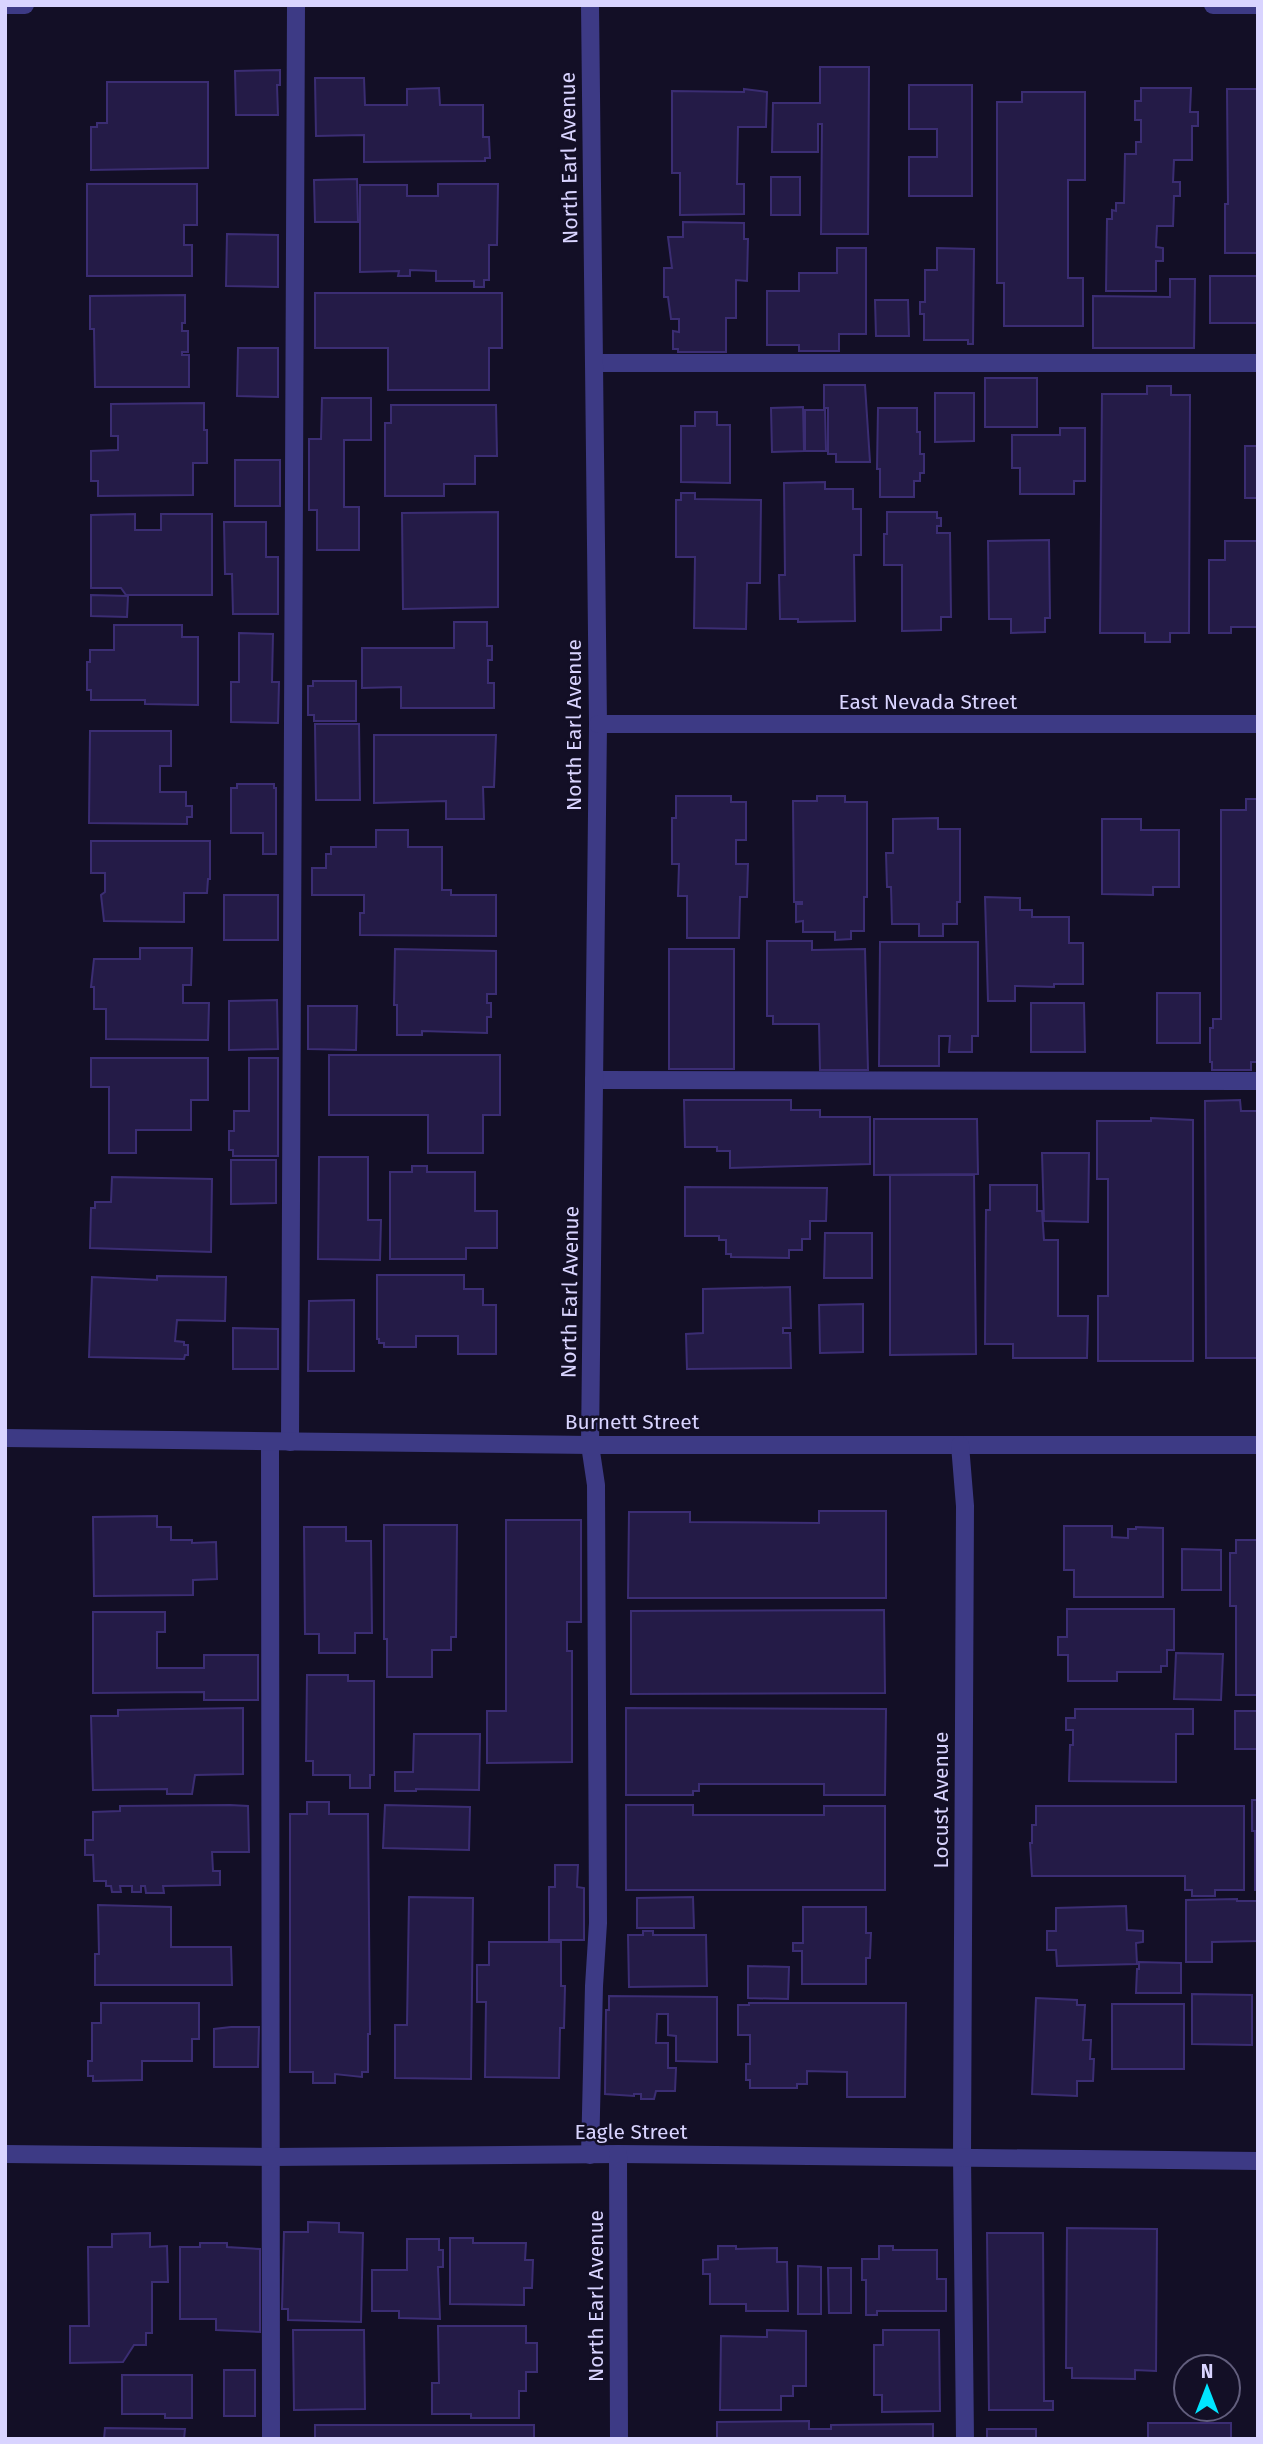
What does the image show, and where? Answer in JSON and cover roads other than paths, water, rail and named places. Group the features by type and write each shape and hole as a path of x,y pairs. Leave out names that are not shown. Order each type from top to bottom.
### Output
{"street":[{"path":"5,5 25,5"},
{"path":"290,1441 296,5"},
{"name":"North Earl Avenue","path":"590,5 598,724 590,1445 596,1485 598,1923 590,2155"},
{"path":"1213,5 1258,5"},
{"path":"595,363 1258,363"},
{"name":"East Nevada Street","path":"598,724 1258,724"},
{"path":"594,1080 1258,1081"},
{"name":"Burnett Street","path":"5,1438 590,1445 1258,1445"},
{"path":"270,1442 271,2439"},
{"name":"Locust Avenue","path":"960,1445 965,1506 962,2156 965,2439"},
{"name":"Eagle Street","path":"5,2154 271,2157 618,2154 1258,2161"},
{"name":"North Earl Avenue","path":"618,2154 619,2439"}]}
